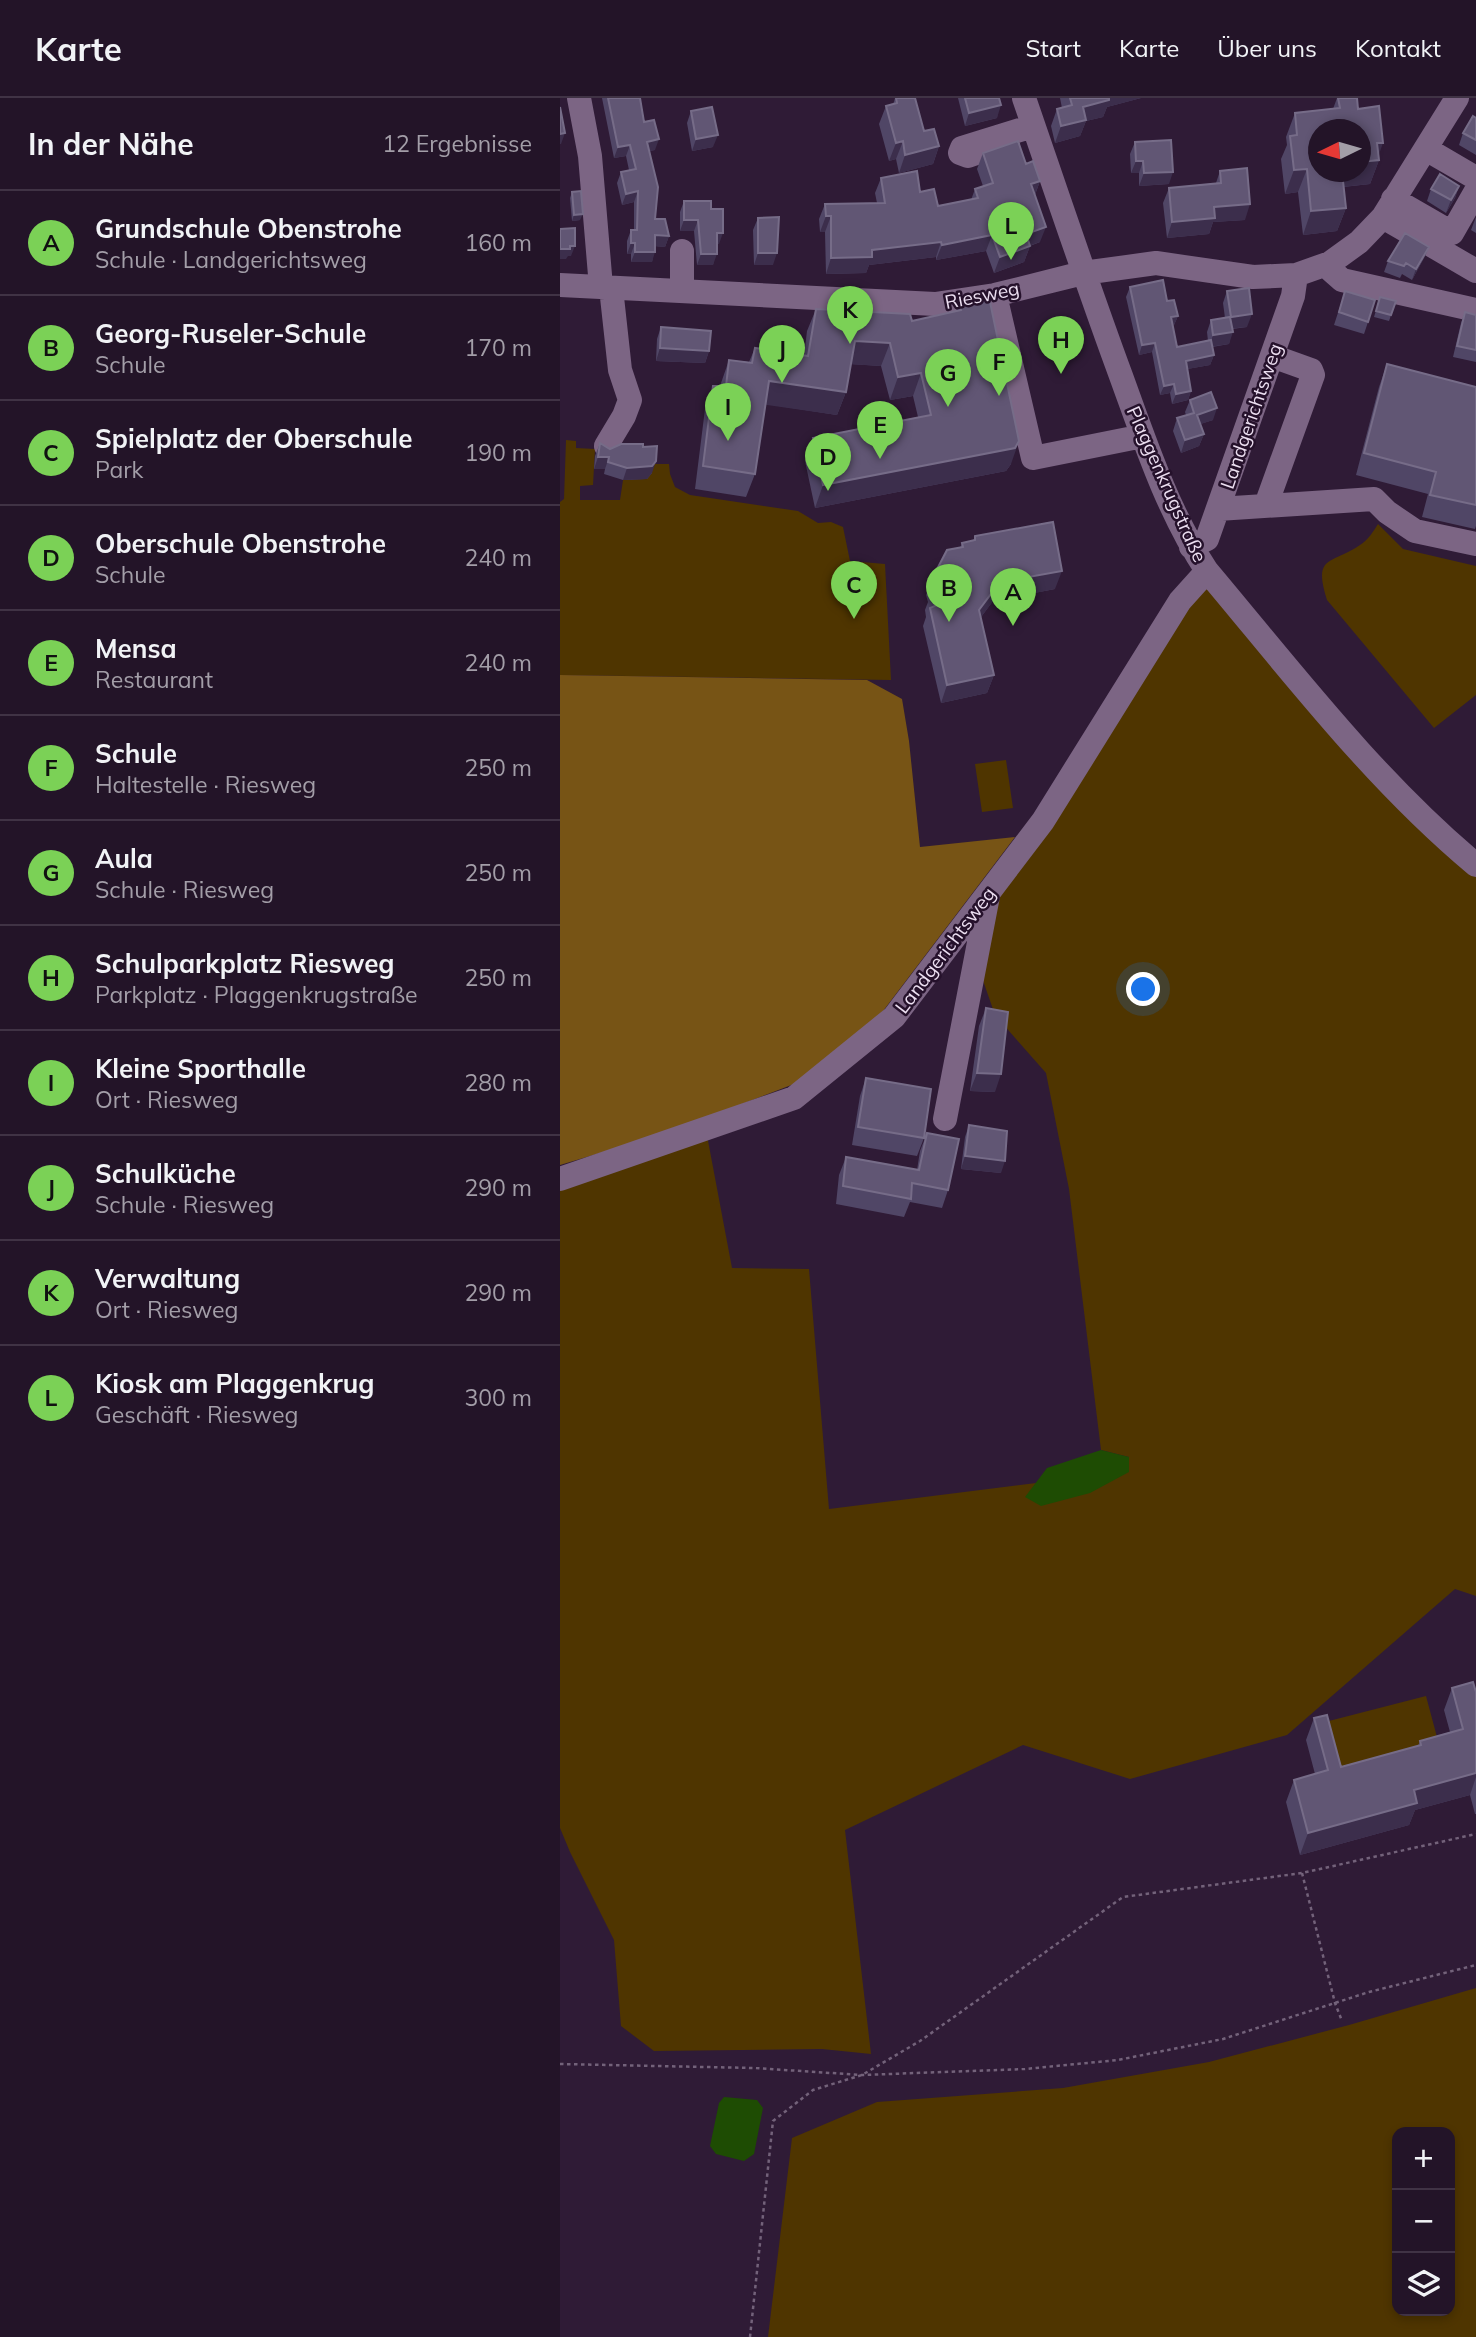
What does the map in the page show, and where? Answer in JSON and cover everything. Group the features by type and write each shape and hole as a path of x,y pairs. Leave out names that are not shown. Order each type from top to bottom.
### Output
{"street":[{"path":"579,98 590,156 606,288 620,370 630,400 606,446"},
{"name":"Plaggenkrugstraße","path":"1024,98 1083,273 1143,436 1191,547 1207,571 1353,744 1435,831 1476,865"},
{"name":"Riesweg","path":"560,285 936,304 995,295 1083,273 1156,263 1253,277 1296,275 1325,265 1359,242 1388,208 1426,149 1463,104"},
{"path":"950,156 962,148 1004,134 1010,135 1033,125"},
{"path":"1426,149 1476,177"},
{"path":"1388,208 1452,233 1476,191"},
{"path":"1388,208 1476,271"},
{"path":"682,251 682,290"},
{"path":"1325,265 1342,280 1476,310"},
{"name":"Landgerichtsweg","path":"1191,547 1207,539 1293,296 1296,275"},
{"path":"995,295 1033,458 1143,436"},
{"path":"1266,505 1312,374 1311,370 1272,356"},
{"path":"1218,509 1374,499 1387,512 1415,531 1476,544"},
{"name":"Landgerichtsweg","path":"560,1180 794,1098 894,1017 1043,821 1180,601 1207,571"},
{"path":"945,1119 989,892"}],"path":[{"path":"750,2337 773,2121 813,2090 862,2075 920,2041 1123,1897 1302,1873 1476,1834"},
{"path":"1302,1873 1342,2021"},
{"path":"560,2064 754,2068 862,2075 1025,2068 1118,2060 1223,2039 1335,2003 1476,1965"}],"shaded area":[{"path":"566,440 576,441 576,448 595,449 593,485 580,486 580,500 620,500 623,480 647,479 652,464 669,464 675,487 690,495 798,511 818,523 831,522 843,527 850,561 885,564 891,680 560,675 560,502 564,499"},
{"path":"1378,524 1403,549 1476,566 1476,695 1434,728 1327,600 1323,586 1323,568 1327,563 1363,543"},
{"path":"1207,571 1476,865 1476,1596 1455,1589 1287,1735 1130,1779 1023,1745 845,1830 871,2054 822,2049 654,2051 621,2026 614,1940 560,1828 560,1179 706,1130 732,1268 809,1269 829,1509 1036,1483 1129,1457 1101,1450 1069,1189 1046,1073 995,1015 964,926"},
{"path":"560,675 867,680 902,699 920,847 1015,837 880,1015 794,1084 667,1133 560,1165"},
{"path":"1006,760 1013,808 982,812 975,764"},
{"path":"1101,1450 1129,1457 1129,1472 1090,1493 1041,1506 1025,1497 1047,1468"},
{"path":"1426,1696 1441,1752 1339,1778 1325,1722"},
{"path":"1476,1988 1476,2337 768,2337 792,2138 877,2102 1063,2088 1209,2062"},
{"path":"724,2097 757,2100 763,2108 754,2154 744,2161 716,2154 710,2146 719,2103"}],"building":[{"path":"608,98 640,98 644,122 654,120 659,139 647,142 658,187 655,219 665,219 669,236 655,235 655,252 635,252 635,243 631,243 631,230 637,230 638,191 626,194 621,172 636,169 630,145 618,147"},
{"path":"896,98 915,98 924,131 934,129 939,146 905,155 903,141 896,143 886,106 897,103"},
{"path":"965,98 999,98 1001,105 969,113"},
{"path":"1070,98 1109,100 1083,107 1086,120 1061,126 1057,109 1072,105"},
{"path":"1338,98 1357,98 1358,109 1379,106 1383,143 1377,143 1379,160 1371,161 1371,119 1308,119 1308,180 1307,169 1294,170 1290,136 1297,135 1295,113 1340,108"},
{"path":"560,107 565,133 560,134"},
{"path":"712,107 718,135 696,139 691,111"},
{"path":"1473,116 1476,118 1476,140 1463,133"},
{"path":"1171,140 1173,172 1144,173 1143,161 1136,161 1135,142"},
{"path":"1018,141 1026,164 1033,161 1040,181 1031,184 1046,227 1026,234 1030,246 1000,257 992,235 942,245 941,242 872,250 872,257 831,258 831,216 826,216 825,204 885,203 881,178 917,171 920,192 934,189 938,206 978,198 975,189 993,183 983,153"},
{"path":"1247,168 1250,204 1214,207 1215,218 1172,222 1169,188 1221,183 1220,171"},
{"path":"1440,174 1459,186 1451,200 1431,189"},
{"path":"1308,182 1343,182 1346,208 1311,211"},
{"path":"581,191 583,214 574,215 572,192"},
{"path":"684,201 711,201 711,209 723,209 723,233 717,233 717,254 701,254 698,220 684,220"},
{"path":"779,217 777,253 758,253 758,218"},
{"path":"575,228 575,246 560,249 560,229"},
{"path":"1405,233 1429,247 1416,269 1406,263 1404,266 1388,261"},
{"path":"1163,280 1167,301 1174,300 1178,316 1171,317 1177,347 1211,340 1214,355 1186,361 1191,391 1176,394 1174,384 1164,386 1155,343 1142,345 1130,287"},
{"path":"1249,288 1252,314 1231,317 1227,291"},
{"path":"1345,291 1375,300 1368,322 1339,312"},
{"path":"989,297 1019,441 1015,448 823,485 813,438 931,415 921,373 898,377 890,343 855,341 846,392 769,381 755,474 703,466 713,386 726,386 729,360 752,363 755,348 808,356 816,309 910,314 912,321 961,310 959,303"},
{"path":"1380,297 1396,301 1391,315 1376,311"},
{"path":"1465,312 1476,315 1476,350 1457,346"},
{"path":"1230,317 1233,332 1213,335 1211,320"},
{"path":"661,327 711,331 709,351 660,348"},
{"path":"1387,364 1476,387 1476,505 1430,495 1436,472 1364,453"},
{"path":"1211,392 1217,408 1197,415 1204,434 1185,440 1177,418 1194,413 1190,400"},
{"path":"600,443 610,449 621,444 657,446 656,461 652,466 627,468 608,462 609,457 598,457"},
{"path":"1053,522 1062,571 1000,582 979,610 994,675 947,685 930,608 935,606 933,577 947,550 963,547 962,543 975,540 975,536"},
{"path":"986,1008 1008,1012 1001,1074 977,1073"},
{"path":"866,1078 931,1089 924,1138 858,1127"},
{"path":"969,1125 1007,1131 1005,1161 965,1156"},
{"path":"927,1133 959,1139 948,1190 912,1183 911,1199 843,1186 846,1157 919,1170"},
{"path":"1473,1682 1476,1692 1476,1773 1414,1790 1417,1803 1308,1833 1294,1780 1328,1770 1314,1718 1327,1715 1341,1767 1421,1745 1420,1741 1463,1729 1452,1688"}],"place":[{"name":"Kiosk am Plaggenkrug","path":"1011,260"},
{"name":"Verwaltung","path":"850,344"},
{"name":"Schulparkplatz Riesweg","path":"1061,374"},
{"name":"Schulküche","path":"782,383"},
{"name":"Schule","path":"999,396"},
{"name":"Aula","path":"948,407"},
{"name":"Kleine Sporthalle","path":"728,441"},
{"name":"Mensa","path":"880,459"},
{"name":"Oberschule Obenstrohe","path":"828,491"},
{"name":"Spielplatz der Oberschule","path":"854,619"},
{"name":"Georg-Ruseler-Schule","path":"949,622"},
{"name":"Grundschule Obenstrohe","path":"1013,626"}]}
